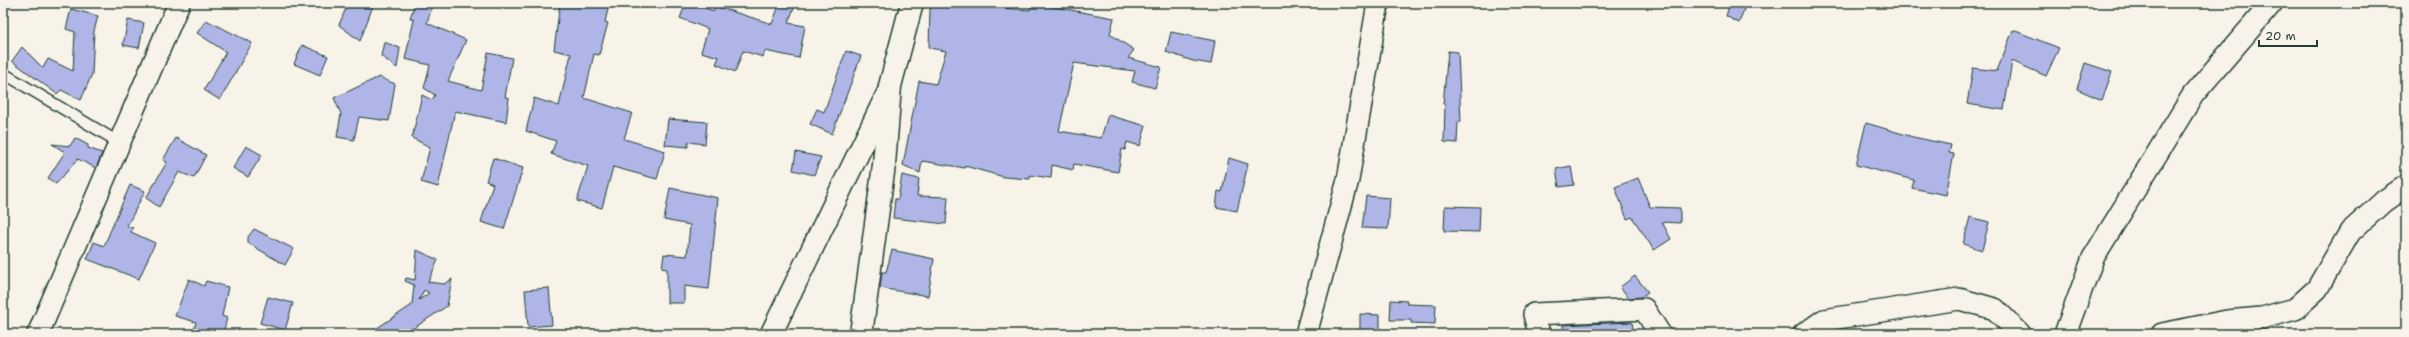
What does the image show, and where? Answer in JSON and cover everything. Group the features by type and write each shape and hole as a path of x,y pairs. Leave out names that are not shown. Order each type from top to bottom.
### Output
{"main road":[{"path":"861,334 884,165 890,86 912,3"}],"street":[{"path":"38,334 180,3"},
{"path":"1306,334 1348,180 1378,3"},
{"path":"2065,334 2093,258 2193,95 2272,3"},
{"path":"771,334 890,86"},
{"path":"2162,334 2227,321 2262,318 2295,309 2317,289 2350,232 2384,201 2406,186"},
{"path":"1804,334 1824,320 1959,299 1995,309 2020,334"},
{"path":"1539,334 1534,314 1644,309 1660,334"}],"lane":[{"path":"3,73 120,143"}],"building":[{"path":"348,3 374,3 360,41 339,25"},
{"path":"415,3 433,3 427,23 466,40 448,81 481,90 488,53 512,58 505,97 509,98 506,122 455,111 438,187 421,182 430,147 412,138 422,95 432,100 435,95 424,88 430,65 405,59 414,20 410,18"},
{"path":"560,3 609,5 605,22 608,23 599,55 594,54 584,98 632,113 624,139 665,151 657,179 613,167 602,208 577,201 588,166 551,154 556,141 526,131 534,98 559,106 571,54 554,50"},
{"path":"686,3 693,3 713,11 715,6 772,24 780,3 796,3 788,23 805,26 799,58 765,51 763,57 743,51 735,72 716,64 719,57 701,52 708,29 680,18"},
{"path":"932,3 987,3 986,7 1030,10 1032,3 1050,3 1049,6 1114,18 1110,34 1134,50 1128,58 1161,67 1155,88 1132,82 1135,71 1074,63 1059,131 1101,138 1108,115 1146,126 1140,146 1127,142 1125,150 1122,149 1118,172 1074,164 1073,170 1052,165 1051,178 1030,175 1030,179 1004,177 965,166 965,168 922,161 920,173 903,165 919,81 936,84 946,51 929,48 930,10"},
{"path":"1730,3 1746,3 1739,23 1726,16"},
{"path":"71,9 98,16 94,31 92,74 81,100 61,90 57,94 12,61 22,47 43,68 48,59 73,71 75,32 66,29"},
{"path":"128,20 144,23 139,48 123,45"},
{"path":"206,20 252,43 220,100 204,90 226,52 197,33"},
{"path":"2013,30 2059,48 2046,76 2012,61 2004,110 1967,104 1973,68 1997,71"},
{"path":"1171,32 1215,41 1211,64 1193,61 1166,52"},
{"path":"384,42 400,48 397,68 381,56"},
{"path":"302,45 328,56 320,75 294,64"},
{"path":"846,51 861,56 832,134 810,124 817,109 824,112"},
{"path":"1448,51 1458,52 1461,122 1458,122 1457,143 1444,142 1445,104 1443,104"},
{"path":"2085,63 2112,72 2102,100 2077,89"},
{"path":"379,77 395,84 389,121 359,117 354,140 337,137 341,114 334,98"},
{"path":"668,119 707,122 705,144 688,142 688,147 665,145"},
{"path":"1866,123 1913,137 1951,145 1949,153 1954,154 1946,195 1912,188 1914,180 1856,165"},
{"path":"75,138 88,145 88,148 102,153 96,168 78,159 56,184 48,178 65,152 52,144 70,146"},
{"path":"176,138 206,155 194,178 179,172 159,207 146,198 167,162 163,160"},
{"path":"246,146 262,155 248,177 233,168"},
{"path":"796,152 821,157 814,175 793,170"},
{"path":"493,158 523,168 504,229 481,222 493,184 486,181"},
{"path":"1229,158 1248,164 1237,211 1216,207 1218,191 1222,192"},
{"path":"1571,166 1574,185 1559,187 1556,169"},
{"path":"902,175 919,179 917,196 948,197 946,224 893,218 895,199 898,199"},
{"path":"1638,178 1650,207 1680,208 1680,223 1662,222 1671,239 1654,250 1632,217 1627,219 1615,187"},
{"path":"130,185 145,191 127,226 133,228 131,232 155,243 139,279 87,259 94,242 104,246"},
{"path":"670,188 718,198 709,289 684,286 684,303 667,303 667,269 662,268 664,254 687,256 690,225 664,220"},
{"path":"1366,196 1390,198 1388,229 1362,228"},
{"path":"1445,206 1480,207 1479,232 1444,231"},
{"path":"1970,217 1989,222 1982,250 1963,244"},
{"path":"254,229 294,249 285,265 248,243 248,237"},
{"path":"417,250 438,260 428,282 444,284 452,279 447,306 405,334 368,334 412,305 414,285 405,281 406,278 415,280","holes":["424,290 429,293 419,300"]},
{"path":"892,250 934,259 928,296 880,288 882,272 886,272"},
{"path":"1635,276 1648,292 1641,297 1629,298 1620,287"},
{"path":"189,279 204,286 206,281 228,287 222,316 227,318 223,334 208,334 194,331 196,322 175,316"},
{"path":"549,288 552,325 528,327 525,290"},
{"path":"268,297 293,303 285,330 260,323"},
{"path":"1391,300 1407,301 1407,304 1436,305 1435,324 1411,323 1411,320 1390,320"},
{"path":"1360,314 1380,315 1380,334 1360,334"},
{"path":"1632,322 1634,334 1563,334 1563,325"}]}
